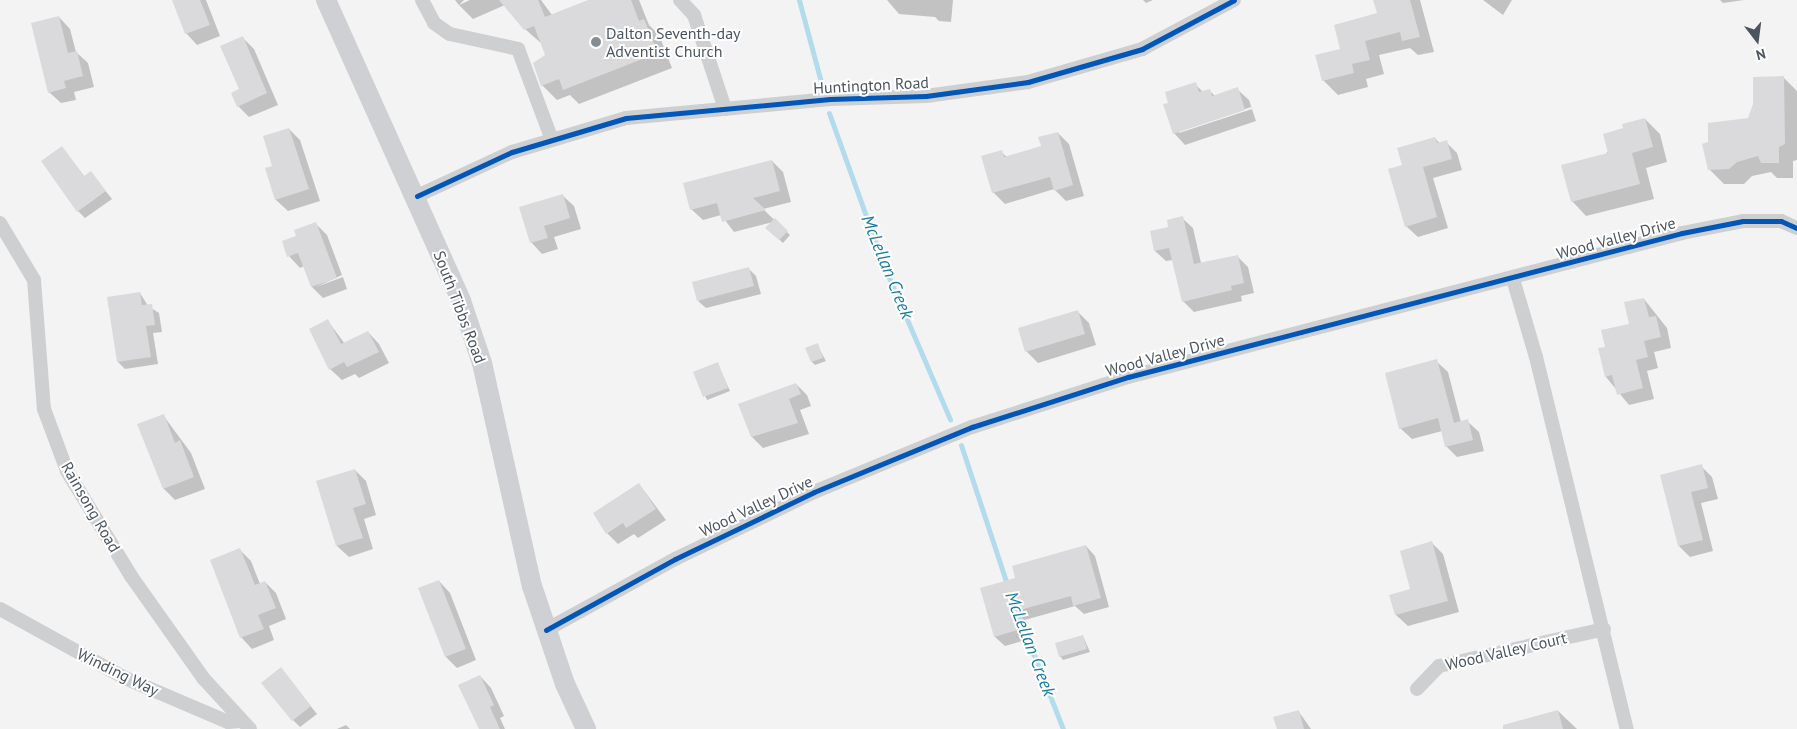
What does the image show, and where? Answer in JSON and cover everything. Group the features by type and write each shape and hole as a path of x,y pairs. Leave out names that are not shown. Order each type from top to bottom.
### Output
{"street":[{"name":"South Tibbs Road","path":"326,0 417,196 461,301 482,362 512,504 546,630 565,684 586,729"},
{"path":"422,0 434,23 450,34 518,49 552,140"},
{"path":"680,0 694,15 726,109"},
{"name":"Huntington Road","path":"417,196 512,152 626,118 830,99 926,96 1028,82 1142,49 1234,0"},
{"name":"Wood Valley Drive","path":"546,630 674,559 796,501 972,427 1128,377 1682,233 1743,221 1781,222 1797,228"},
{"name":"Rainsong Road","path":"0,223 34,280 44,409 67,471 131,576 204,679 245,725"},
{"path":"1513,278 1604,629 1627,729"},
{"name":"Winding Way","path":"0,610 125,678 228,722 245,725"},
{"name":"Wood Valley Court","path":"1417,689 1439,666 1604,629"}],"building":[{"path":"172,0 200,0 210,25 185,34"},
{"name":"Dalton Seventh-day Adventist Church","path":"499,0 538,0 545,17 588,0 631,0 639,21 644,19 658,53 563,90 559,79 541,86 533,63 545,55 534,26 524,30"},
{"path":"1373,0 1410,0 1420,37 1402,41 1400,32 1365,41 1370,60 1352,64 1354,73 1322,81 1315,55 1340,49 1334,25 1377,13"},
{"path":"59,16 68,53 77,51 83,76 64,81 66,88 48,93 31,23"},
{"path":"243,36 267,93 237,107 231,93 239,89 220,46"},
{"path":"1784,76 1785,144 1779,147 1779,163 1761,163 1758,156 1737,162 1729,169 1708,170 1702,144 1708,142 1708,123 1748,118 1753,104 1753,77"},
{"path":"1196,82 1199,92 1210,89 1212,96 1238,87 1245,110 1173,134 1163,104 1168,103 1165,92"},
{"path":"1645,118 1653,147 1632,153 1640,184 1571,202 1561,165 1608,153 1603,134 1623,128 1622,124"},
{"path":"289,128 309,189 275,200 265,168 272,166 263,136"},
{"path":"1058,132 1073,185 1054,191 1050,177 992,193 981,156 1002,150 1004,157 1041,146 1038,137"},
{"path":"1435,137 1437,143 1447,140 1452,159 1423,167 1437,217 1405,227 1388,169 1402,165 1397,148"},
{"path":"62,146 84,176 91,171 106,191 77,212 41,161"},
{"path":"772,160 780,191 753,198 766,210 722,222 717,203 690,210 683,183"},
{"path":"563,194 570,218 544,226 548,238 530,243 519,207"},
{"path":"1183,216 1194,264 1238,255 1244,283 1231,286 1232,290 1182,302 1169,248 1154,251 1150,231 1168,227 1167,220"},
{"path":"775,218 788,231 779,240 765,228"},
{"path":"316,222 337,278 311,287 298,253 287,257 282,241 296,236 294,230"},
{"path":"749,267 754,286 697,301 692,282"},
{"path":"140,292 142,305 152,304 155,325 146,326 151,357 117,362 107,297"},
{"path":"1644,298 1649,317 1656,316 1661,337 1644,341 1648,357 1636,360 1643,388 1617,395 1612,375 1605,377 1598,348 1605,347 1601,330 1629,324 1624,302"},
{"path":"1078,310 1085,334 1025,352 1018,328"},
{"path":"328,319 341,344 368,331 379,352 347,367 344,362 329,370 309,329"},
{"path":"818,343 823,358 811,362 805,348"},
{"path":"1437,359 1454,423 1468,419 1473,440 1445,447 1438,418 1399,429 1385,373"},
{"path":"718,362 728,388 703,397 693,372"},
{"path":"796,383 801,394 789,399 798,423 751,437 738,404"},
{"path":"164,414 175,443 180,440 194,477 163,489 137,424"},
{"path":"1702,464 1708,488 1691,492 1703,540 1678,546 1660,475"},
{"path":"355,469 366,504 353,508 363,538 336,546 316,481"},
{"path":"639,483 656,509 626,528 623,523 606,534 593,513"},
{"path":"1432,541 1448,601 1395,615 1389,595 1410,589 1400,551"},
{"path":"1086,545 1101,598 1073,606 1071,596 1012,612 1018,630 994,637 980,588 1015,578 1012,566"},
{"path":"240,548 255,585 265,581 276,608 258,615 264,629 240,638 210,560"},
{"path":"439,580 466,649 445,657 418,588"},
{"path":"1083,635 1087,649 1059,657 1055,643"},
{"path":"281,667 311,706 292,721 261,683"},
{"path":"480,675 494,705 490,707 500,729 479,729 458,685"},
{"path":"1299,710 1304,729 1277,729 1273,717"},
{"path":"1558,710 1563,729 1503,729 1503,725"}],"waterway":[{"name":"McLellan Creek","path":"799,0 822,86"},
{"name":"McLellan Creek","path":"829,113 884,266 950,419"},
{"name":"McLellan Creek","path":"961,445 1008,587"},
{"name":"McLellan Creek","path":"1014,604 1063,729"}],"cycle path":[{"path":"417,196 512,152 626,118 830,99 926,96 1028,82 1142,49 1234,0"},
{"path":"546,630 675,559 814,492 972,427 1128,377 1682,233 1743,221 1781,221 1797,228"}],"place":[{"name":"Dalton Seventh-day Adventist Church","path":"596,42"}]}
